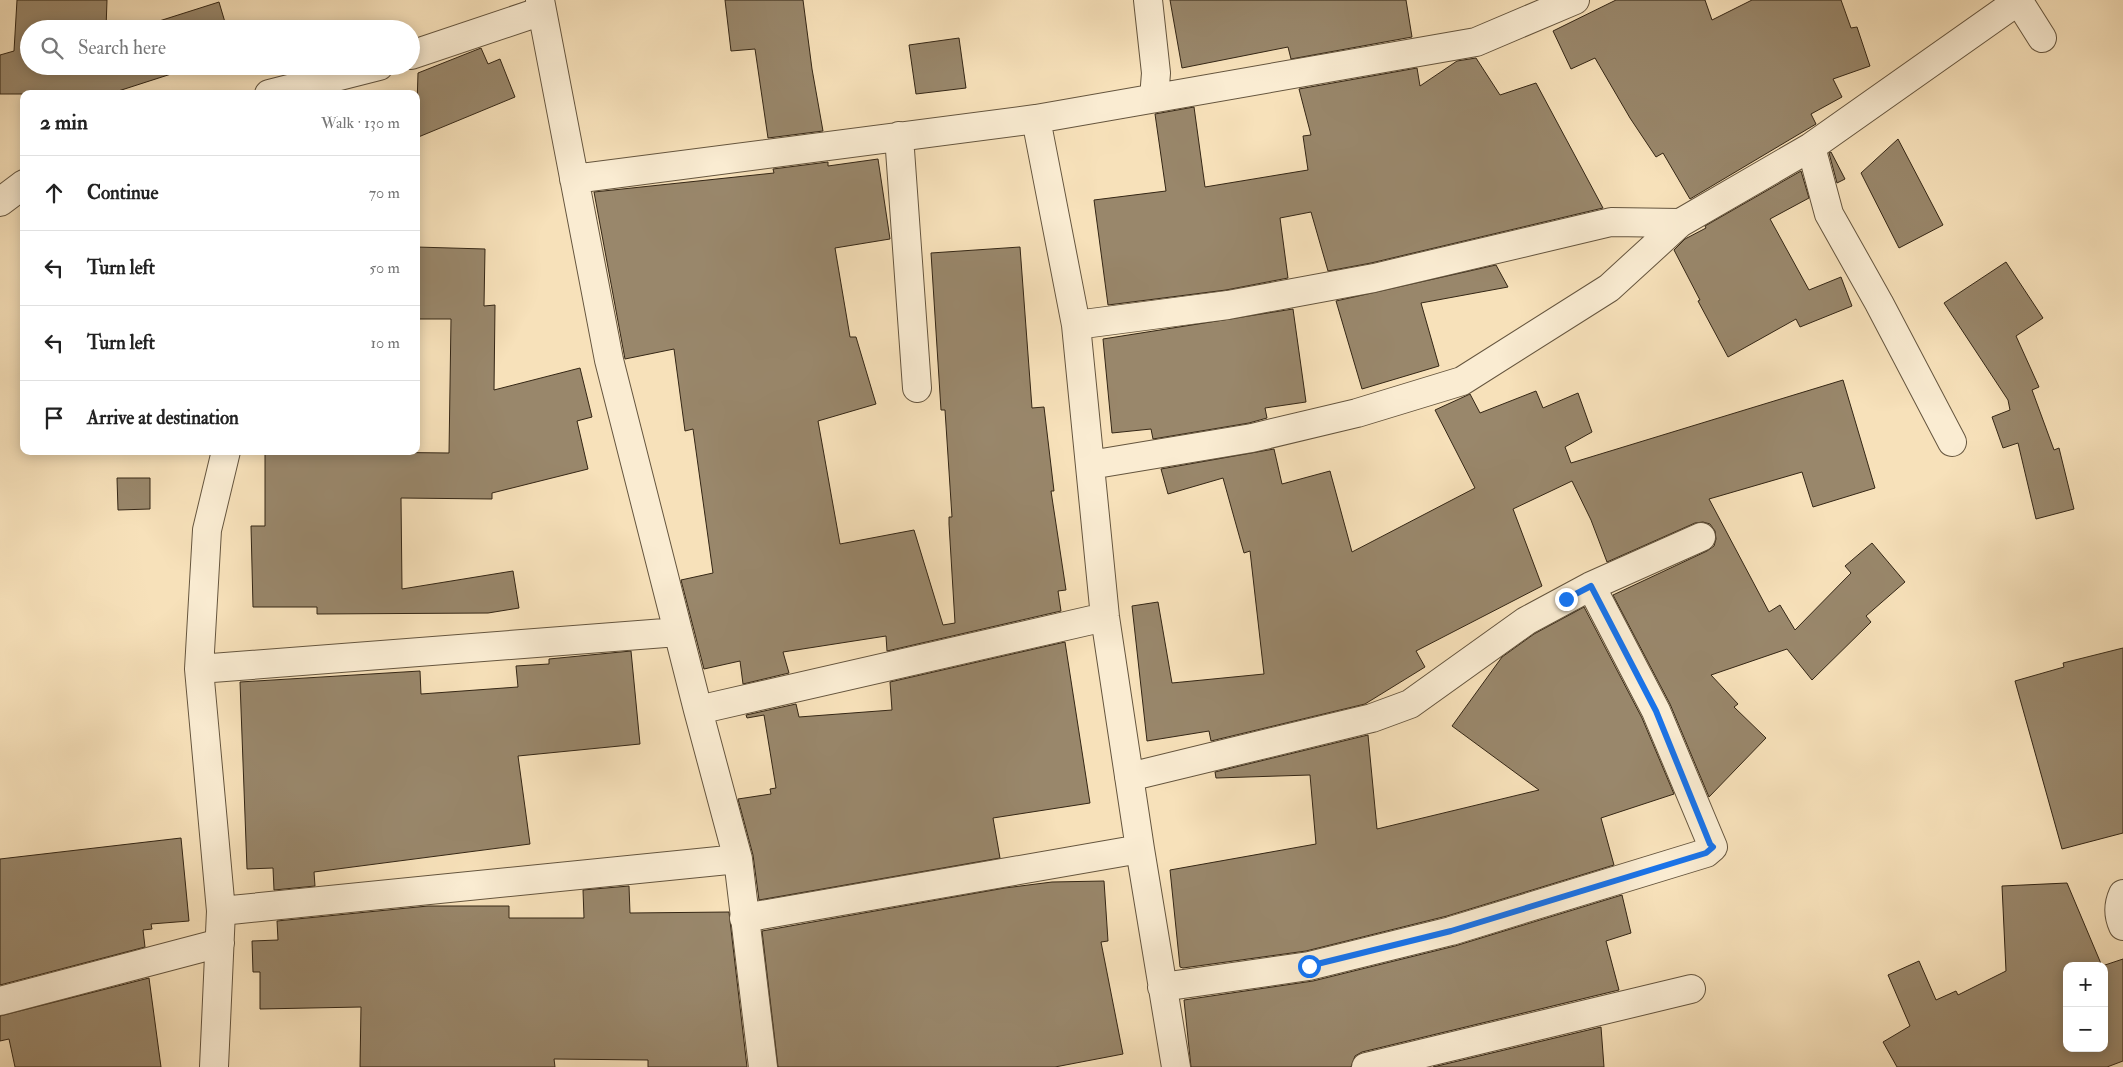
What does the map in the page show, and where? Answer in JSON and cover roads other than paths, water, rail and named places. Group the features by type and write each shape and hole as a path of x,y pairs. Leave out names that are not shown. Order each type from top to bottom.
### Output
{"street":[{"path":"1148,0 1156,73 1154,98"},
{"path":"574,179 1036,119 1476,42 1575,0"},
{"path":"1090,465 1262,435 1357,413 1462,381 1609,288 1680,223 1811,147 2018,1 2042,38"},
{"path":"420,52 541,5 609,360 738,859 763,1067"},
{"path":"292,90 366,77"},
{"path":"1036,119 1076,325 1105,617 1140,849 1176,1067"},
{"path":"899,136 917,388"},
{"path":"1811,147 1829,214 1879,303 1952,442"},
{"path":"0,202 20,187"},
{"path":"1076,325 1228,306 1306,291 1611,222 1680,223"},
{"path":"214,1067 221,911 199,669 207,530 225,455"},
{"path":"1129,777 1372,718 1410,704 1526,621 1591,586 1701,537"},
{"path":"1162,987 1309,966 1451,931 1706,853 1713,847 1710,844 1656,711 1591,586"},
{"path":"698,710 1105,617"},
{"path":"199,669 678,632"},
{"path":"744,918 1140,849"},
{"path":"221,911 738,859"},
{"path":"2123,894 2119,903 2120,919 2123,926"},
{"path":"0,1001 220,943"},
{"path":"1366,1067 1691,989"}]}
